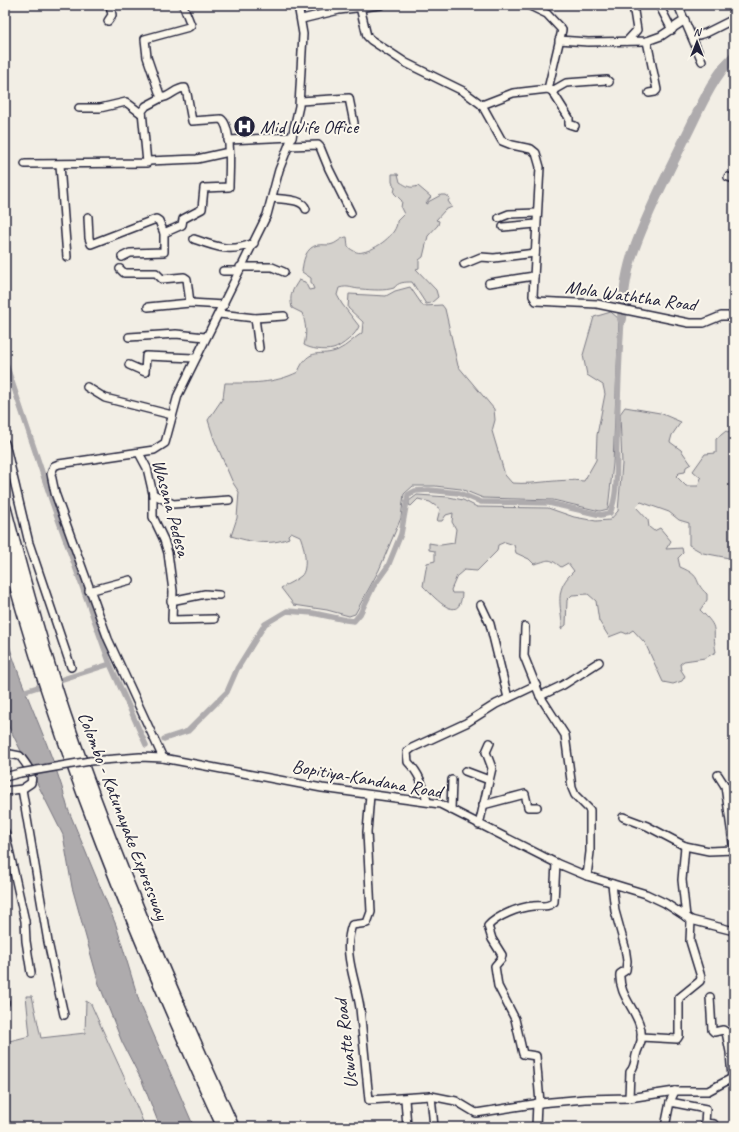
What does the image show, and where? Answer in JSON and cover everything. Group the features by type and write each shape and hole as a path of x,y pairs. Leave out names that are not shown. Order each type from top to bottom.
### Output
{"highway":[{"name":"Colombo - Katunayake Expressway","path":"5,508 50,683 136,904 178,1006 233,1127"},
{"name":"Colombo - Katunayake Expressway","path":"5,547 50,683 92,819 126,908 171,1014 223,1127"}],"street":[{"path":"108,21 112,15 110,5"},
{"path":"161,98 147,58 145,38 189,27 191,25 184,5"},
{"path":"163,758 116,659 54,493 51,474 54,466 67,462 154,450 163,446 167,439 178,395 194,358 219,314 239,269 268,215 279,170 292,137 300,101 303,34 302,19 298,5"},
{"path":"302,19 360,7 381,5"},
{"path":"528,5 547,14 562,30 550,90 569,118 569,124 575,126"},
{"path":"627,41 637,30 633,5"},
{"path":"659,5 672,30"},
{"path":"679,5 702,61"},
{"path":"360,7 366,36 406,62 463,91 482,106 513,93 550,90 566,83 607,80 609,82"},
{"path":"692,37 706,33 734,19"},
{"path":"559,40 588,42 647,41 672,30 685,20"},
{"path":"647,41 657,90 649,93"},
{"path":"148,161 142,114 146,106 166,97 179,88 185,88 192,121 221,119 227,125 229,187 204,188 202,190 202,209 183,219 182,225 164,233"},
{"path":"300,101 349,98 354,123"},
{"path":"79,108 100,108 126,102 142,114"},
{"name":"Mola Waththa Road","path":"482,106 502,141 531,149 536,153 540,167 533,296 536,301 569,301 623,309 688,323 704,323 721,316 734,316"},
{"path":"228,140 292,137"},
{"path":"289,146 320,146 328,170 351,213"},
{"path":"25,164 143,165 148,161 197,160 229,152"},
{"path":"60,165 67,257"},
{"path":"273,198 296,201 304,205 306,209"},
{"path":"499,218 509,214 537,213"},
{"path":"88,217 89,238 92,244 156,219 159,221 164,233 164,252 130,253 122,257"},
{"path":"503,227 536,224"},
{"path":"194,239 220,249 247,246 254,243"},
{"path":"464,264 481,257 494,258 535,253"},
{"path":"223,271 272,267 284,272"},
{"path":"120,269 124,273 130,274 156,273 162,279 184,277 187,279 190,303"},
{"path":"489,283 534,276"},
{"path":"148,307 190,303 224,304"},
{"path":"219,314 255,318 284,316"},
{"path":"255,318 259,348"},
{"path":"129,337 176,334 205,337"},
{"path":"129,365 145,372 146,356 194,358"},
{"path":"87,387 105,398 172,415"},
{"path":"5,443 29,543 71,667"},
{"name":"Wasana Pedesa","path":"138,453 148,468 154,494 153,517 164,540 168,553 173,591 171,601 172,620 214,619"},
{"path":"154,494 173,504 229,500"},
{"path":"90,591 130,580"},
{"path":"171,601 206,594 218,596"},
{"path":"481,605 490,624 508,698"},
{"path":"526,627 524,656 540,696 565,735 572,788 575,796 590,810 590,852 587,876"},
{"path":"540,696 563,685 599,662"},
{"path":"427,801 423,783 416,769 408,762 407,752 412,748 466,723 496,704 536,685"},
{"path":"479,826 492,768 486,752 490,743"},
{"path":"5,756 10,754 20,756 28,766 32,778 31,784 22,789 5,791"},
{"name":"Bopitiya-Kandana Road","path":"5,777 90,761 140,757 163,758 322,788 427,801 440,804 479,826 556,863 587,876 646,894 665,903 689,918 734,931"},
{"path":"465,771 489,780"},
{"path":"623,817 647,826 685,846 709,851 734,850 725,786 718,775"},
{"path":"451,810 452,780"},
{"path":"22,789 48,942 64,1015"},
{"path":"483,805 525,794 528,807 537,806"},
{"name":"Uswatte Road","path":"370,795 367,832 371,912 367,923 352,924 348,937 348,952 359,1006 369,1100 405,1099 431,1096 456,1101 476,1113 538,1103 585,1099 629,1098 675,1091 708,1091 733,1078"},
{"path":"5,832 26,922 26,942 31,973"},
{"path":"641,1037 677,1039 679,1036 679,998 700,981 701,977 690,941 689,918 682,880 685,846"},
{"path":"536,1127 538,1103 536,1056 523,1054 515,1019 498,986 495,966 501,960 502,955 492,939 488,926 494,920 525,908 549,906 554,902 556,863"},
{"path":"612,884 615,911 627,961 626,970 620,974 620,982 622,992 640,1026 641,1037 634,1067 630,1072 629,1098"},
{"path":"710,997 712,1030 714,1032 723,1030 726,1032 733,1078"},
{"path":"665,1127 670,1102 675,1091"},
{"path":"431,1096 434,1127"},
{"path":"405,1099 407,1127"},
{"path":"670,1102 706,1109 705,1122 714,1124"}],"shaded area":[{"path":"392,174 398,174 400,182 407,186 418,186 431,197 426,203 428,204 428,202 441,195 446,195 450,198 448,201 452,207 445,210 436,220 439,221 438,225 428,236 423,257 419,260 419,268 416,269 436,290 438,297 431,303 426,304 412,282 402,283 394,288 382,290 348,287 339,288 337,295 359,326 358,329 340,346 330,350 314,349 304,345 306,333 302,313 292,308 291,296 299,280 305,282 309,290 314,289 311,278 302,272 307,252 314,246 331,245 347,237 348,247 357,252 368,251 385,241 394,231 397,221 404,214 401,208 402,201 394,193 395,188 392,182"},
{"path":"410,287 423,306 442,305 445,309 458,366 494,409 495,420 492,431 505,475 512,483 566,480 584,481 596,460 597,435 605,394 603,385 587,375 583,355 594,317 611,312 619,319 613,464 608,509 600,511 553,500 483,498 461,489 435,486 413,486 404,494 401,518 379,570 355,614 349,616 327,610 294,605 281,588 299,578 305,568 305,557 300,536 291,532 288,535 289,538 274,542 260,542 231,536 237,518 239,492 233,483 214,439 208,420 223,398 225,383 262,382 289,376 298,372 306,358 311,355 338,350 362,333 363,322 348,308 349,294 386,296 395,291"},
{"path":"625,407 660,413 681,422 672,435 670,442 681,450 691,464 686,467 685,472 679,473 676,476 686,486 698,486 701,478 693,471 705,454 716,453 716,439 726,431 734,435 734,559 703,553 689,545 689,523 679,520 669,512 641,502 636,507 648,520 649,527 654,531 660,528 671,541 666,549 682,548 683,553 678,558 680,567 687,570 695,577 707,594 707,600 700,610 713,625 716,652 705,658 684,661 680,664 681,670 685,676 682,681 673,684 663,682 645,643 633,630 627,634 622,632 609,637 599,621 596,601 588,594 572,595 567,600 566,625 561,629 561,589 568,577 574,571 568,563 561,567 550,560 534,564 529,559 516,553 514,545 505,542 498,545 497,551 477,571 464,570 457,576 451,590 452,593 462,593 460,603 457,608 452,609 446,606 433,597 423,586 427,563 435,561 435,551 429,550 429,543 441,545 454,543 456,529 452,522 453,513 446,515 442,521 437,521 440,509 430,502 418,499 411,506 409,505 409,501 417,495 449,497 463,500 477,507 548,508 574,517 596,521 610,520 618,511 622,464 620,414"},
{"path":"5,631 19,676 62,786 68,809 116,925 139,1001 194,1127 160,1127 142,1081 122,1042 99,984 72,887 63,835 5,719"},
{"path":"26,996 32,996 41,1038 85,1033 86,1001 91,1004 126,1080 145,1127 5,1127 5,1042 30,1036"}],"waterway":[{"path":"622,319 627,275 634,250 645,222 663,182 706,97 718,75 734,56"},
{"path":"164,739 188,731 227,692 237,669 265,624 287,611 313,613 354,621 360,614 373,587 388,566 401,534 408,495 415,491 429,490 459,493 481,502 549,503 601,515 610,513 616,486 622,319"},
{"path":"5,361 52,502 110,664 146,745"},
{"path":"19,693 110,664"}],"place":[{"name":"Mid Wife Office","path":"244,127"}]}
